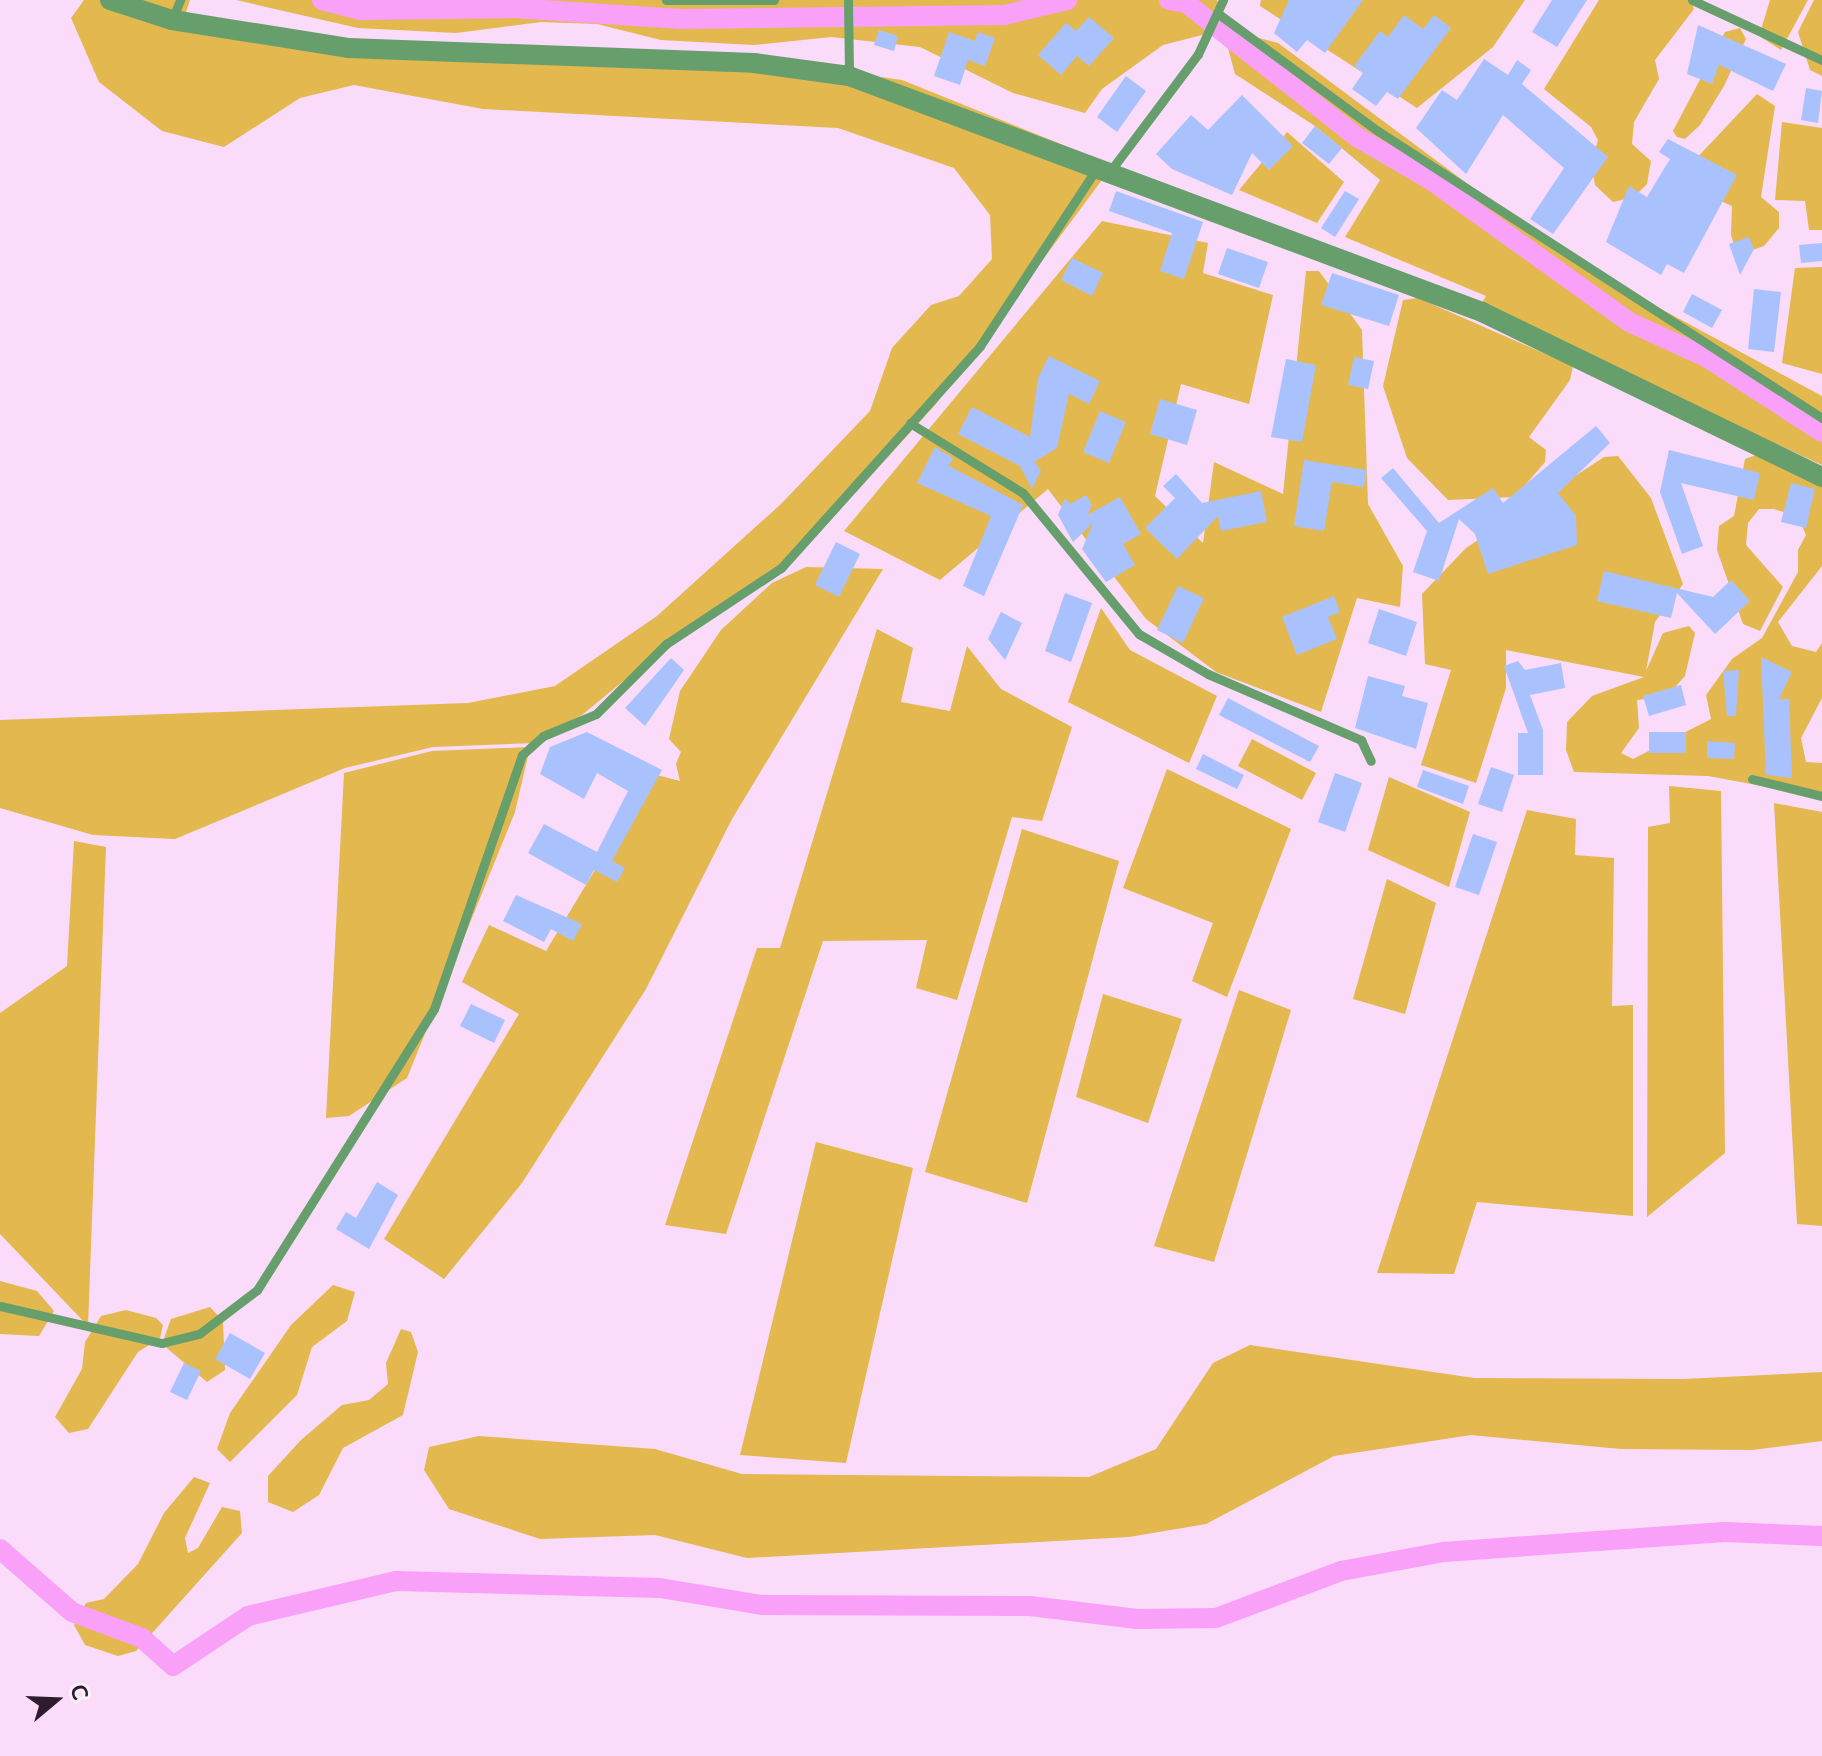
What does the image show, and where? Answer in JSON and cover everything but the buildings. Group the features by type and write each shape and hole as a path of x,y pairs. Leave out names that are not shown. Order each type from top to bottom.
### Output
{"street":[{"path":"110,0 172,20 348,48 754,63 849,76 1105,167 1482,312 1822,477"}],"lane":[{"path":"172,20 180,0"},
{"path":"666,0 774,0"},
{"path":"848,0 849,76"},
{"path":"0,1306 162,1343 199,1334 232,1314 297,1233 434,1009 522,755 543,736 596,714 694,622 773,575 980,346 1105,167 1198,54 1218,19 1223,0"},
{"path":"1692,0 1822,60"},
{"path":"1218,19 1378,131 1822,418"},
{"path":"910,423 1023,493 1147,640 1208,674 1361,740 1371,761"},
{"path":"1752,779 1822,796"}],"shaded area":[{"path":"84,0 190,0 186,12 268,34 753,59 902,80 1113,165 936,404 797,557 696,621 582,715 535,743 433,747 345,768 175,839 93,835 0,808 0,720 468,703 555,686 657,616 781,504 870,411 892,348 931,305 959,296 992,259 990,215 954,168 838,128 483,109 354,85 300,98 224,147 162,131 99,82 71,18"},
{"path":"236,0 1217,0 1223,19 1206,34 1163,45 1102,89 1085,113 1013,93 920,47 831,37 754,45 661,40 597,24 541,22 456,33 358,28"},
{"path":"1261,0 1525,0 1493,47 1417,108 1260,6"},
{"path":"1599,0 1691,0 1694,9 1655,60 1659,79 1634,122 1632,144 1651,161 1647,184 1634,197 1613,202 1595,185 1591,163 1598,140 1591,127 1544,89"},
{"path":"1770,0 1808,0 1781,50 1759,36"},
{"path":"1814,0 1822,0 1822,76 1810,70 1798,32"},
{"path":"1740,28 1746,39 1724,86 1700,125 1685,139 1677,137 1673,131 1725,32"},
{"path":"1240,33 1278,43 1507,213 1650,303 1822,396 1822,465 1479,307 1486,296 1345,237 1380,180 1315,126 1235,74 1228,48"},
{"path":"1757,94 1775,106 1761,197 1779,212 1779,228 1764,246 1747,252 1736,250 1731,235 1732,206 1684,184 1693,162"},
{"path":"1782,122 1822,128 1822,230 1809,230 1805,201 1775,200"},
{"path":"1287,132 1344,182 1317,223 1239,190"},
{"path":"1102,221 1208,243 1203,273 1273,295 1249,404 1181,384 1155,496 1203,543 1214,462 1283,494 1306,271 1319,271 1362,330 1368,504 1403,566 1400,607 1357,598 1321,712 1216,672 1146,619 1048,489 940,580 844,531"},
{"path":"1822,267 1822,374 1782,363 1795,268"},
{"path":"1418,298 1573,366 1570,380 1529,437 1546,450 1545,462 1515,497 1448,500 1407,458 1383,386 1403,300"},
{"path":"1759,454 1822,476 1822,566 1778,622 1792,646 1816,652 1822,643 1822,698 1801,738 1806,762 1822,763 1822,797 1708,776 1574,772 1566,750 1567,722 1592,696 1644,677 1506,650 1506,688 1476,783 1421,765 1451,670 1425,664 1422,594 1466,548 1604,457 1618,456 1651,498 1683,584 1655,622 1646,671 1663,633 1689,626 1695,633 1685,676 1667,696 1637,700 1639,728 1621,753 1633,759 1711,719 1706,695 1732,659 1762,638 1798,572 1798,550 1806,535 1798,517 1774,509 1759,509 1748,523 1746,545 1783,587 1760,631 1743,624 1717,550 1719,526 1734,516 1745,459"},
{"path":"806,567 883,569 732,819 646,989 522,1183 444,1279 384,1239 519,1014 462,982 489,925 546,951 653,774 680,781 676,764 681,752 669,739 680,691 721,630 772,583"},
{"path":"1101,608 1130,650 1217,696 1189,763 1068,702"},
{"path":"877,629 913,648 901,702 950,711 967,646 1001,689 1072,727 1042,821 1012,817 957,1000 916,988 927,940 823,941 726,1234 665,1225 757,948 780,948"},
{"path":"1252,739 1316,773 1302,800 1238,766"},
{"path":"530,747 515,812 407,1078 349,1116 326,1118 344,773 432,751"},
{"path":"1167,769 1291,829 1227,997 1192,981 1213,923 1123,888"},
{"path":"1389,777 1470,812 1449,887 1368,850"},
{"path":"1669,786 1721,791 1725,1153 1647,1217 1648,827 1670,823"},
{"path":"1774,803 1822,812 1822,1226 1797,1224"},
{"path":"1527,810 1576,819 1575,855 1614,858 1612,1006 1633,1005 1633,1216 1477,1202 1454,1274 1377,1273"},
{"path":"1022,829 1119,861 1027,1203 925,1172"},
{"path":"74,841 106,847 88,1326 0,1234 0,1013 67,966"},
{"path":"1387,879 1436,903 1405,1014 1353,999"},
{"path":"1239,990 1291,1010 1214,1262 1154,1246"},
{"path":"1103,994 1182,1019 1148,1123 1076,1097"},
{"path":"816,1142 913,1168 846,1463 740,1455"},
{"path":"0,1281 37,1291 54,1311 39,1336 0,1334"},
{"path":"333,1285 355,1292 347,1321 312,1347 297,1395 230,1462 217,1449 230,1413 291,1325"},
{"path":"210,1307 223,1321 225,1370 207,1382 162,1344 171,1319"},
{"path":"126,1310 156,1318 163,1325 160,1338 138,1352 88,1429 69,1433 55,1417 82,1369 85,1342 101,1316"},
{"path":"401,1329 411,1332 418,1352 403,1415 343,1448 319,1495 293,1512 268,1502 268,1476 301,1440 342,1405 369,1400 388,1384 386,1363"},
{"path":"1250,1345 1474,1378 1684,1379 1822,1372 1822,1441 1752,1450 1621,1449 1471,1435 1334,1456 1206,1524 1129,1537 747,1558 655,1535 540,1539 449,1509 424,1470 429,1447 479,1436 655,1449 742,1474 1089,1477 1156,1449 1213,1363"},
{"path":"194,1477 210,1483 185,1538 188,1553 198,1548 222,1507 240,1511 242,1533 136,1651 118,1656 85,1645 74,1625 86,1603 104,1599 138,1564 164,1513"}],"waterway":[{"path":"322,0 360,10 514,8 681,19 1004,15 1067,0"},
{"path":"1169,0 1186,3 1357,137 1431,180 1629,322 1708,358 1822,432"},
{"path":"0,1549 72,1612 142,1638 173,1666 248,1616 396,1581 660,1588 762,1605 1030,1606 1137,1619 1216,1618 1341,1571 1444,1552 1724,1532 1822,1536"}]}
